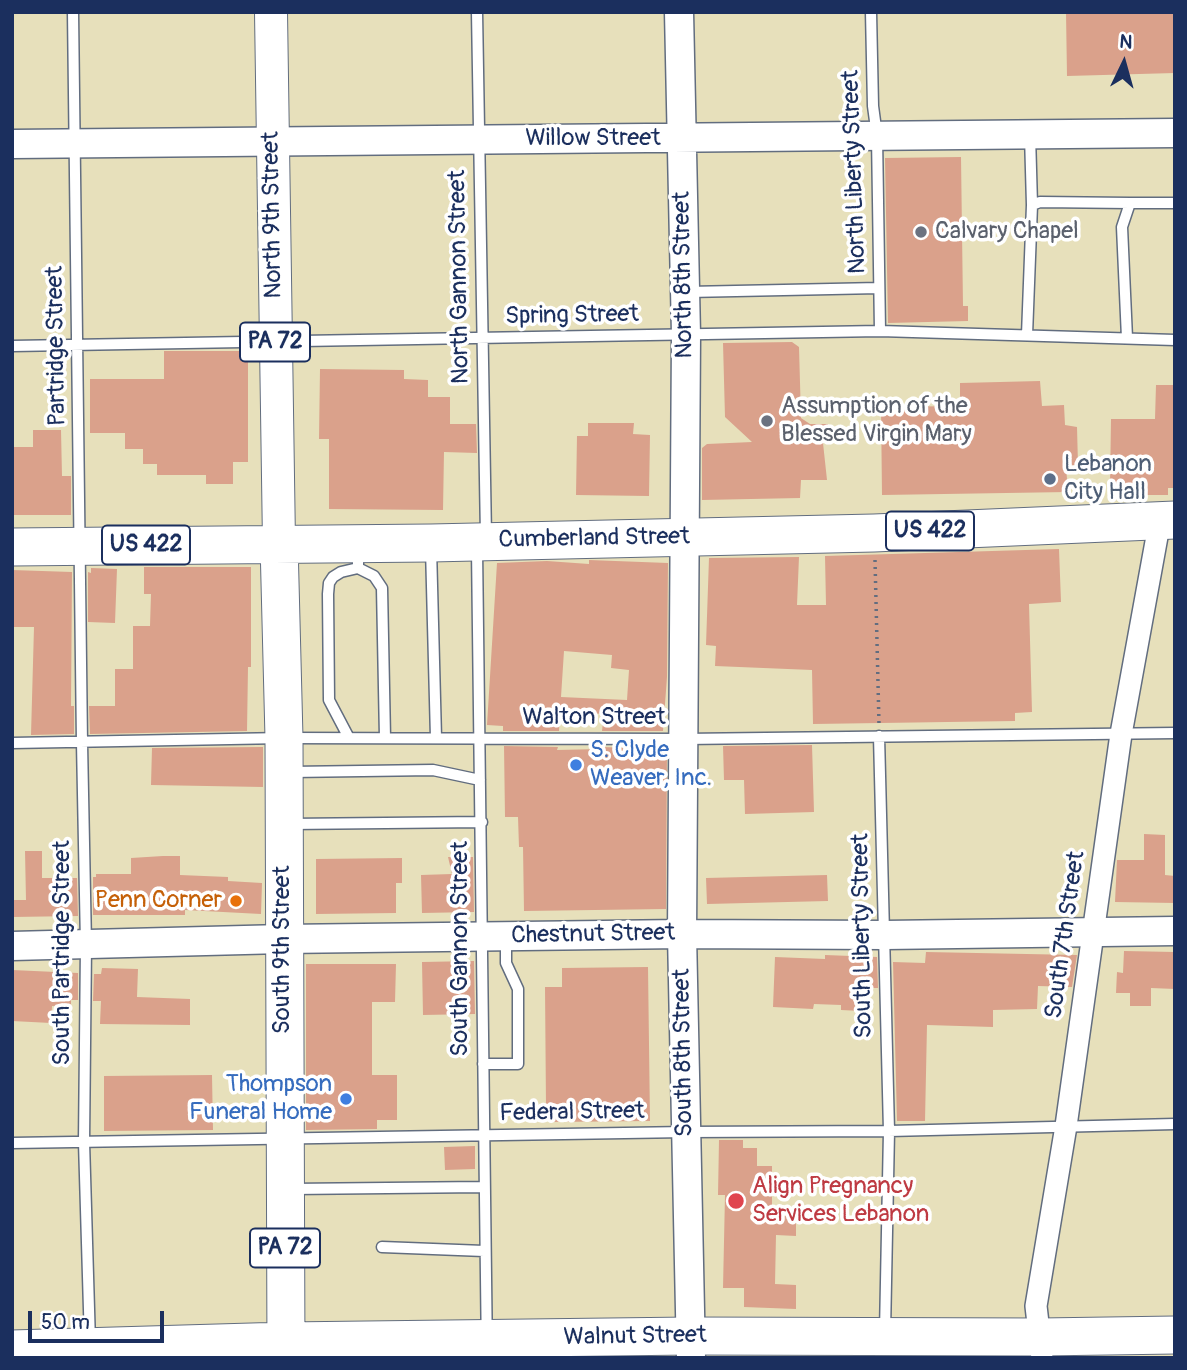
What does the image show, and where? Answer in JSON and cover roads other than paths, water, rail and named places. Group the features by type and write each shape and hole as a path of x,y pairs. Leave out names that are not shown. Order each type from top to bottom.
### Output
{"highway":[{"name":"Cumberland Street","path":"12,547 279,543 358,555 431,542 874,533 1167,520"},
{"name":"South 9th Street","path":"279,543 283,755 286,1349"},
{"name":"Walnut Street","path":"12,1349 90,1352 690,1347 728,1342 885,1337 1042,1348 1175,1335"}],"main road":[{"name":"North 9th Street","path":"271,12 279,543"}],"street":[{"name":"North 8th Street","path":"679,12 686,335 684,537"},
{"name":"Willow Street","path":"12,144 1175,134"},
{"name":"South 7th Street","path":"1042,1348 1036,1306 1066,1126 1121,734 1167,520"},
{"name":"South 8th Street","path":"684,537 682,934 690,1347"},
{"name":"Chestnut Street","path":"12,946 283,939 1175,931"}],"lane":[{"name":"Partridge Street","path":"73,12 81,547"},
{"name":"North Gannon Street","path":"477,12 482,540"},
{"name":"North Liberty Street","path":"871,12 873,106 877,136 880,331"},
{"path":"1027,335 1032,205 1030,135"},
{"path":"1032,205 1040,202 1175,203"},
{"path":"1127,338 1122,227 1130,203"},
{"path":"685,292 879,288"},
{"name":"Spring Street","path":"12,346 880,331 1175,340"},
{"name":"South Gannon Street","path":"482,540 480,780 494,937 483,1064 486,1348"},
{"path":"431,542 436,738"},
{"name":"South Partridge Street","path":"81,547 86,945 84,1142 90,1352"},
{"path":"349,738 329,700 328,594 329,583 333,577 358,555 382,588 384,738"},
{"name":"Walton Street","path":"12,743 82,743 283,755 349,738 684,739 1175,733"},
{"name":"South Liberty Street","path":"879,736 889,1131 885,1337"},
{"path":"283,755 433,770 480,780"},
{"path":"283,824 482,822"},
{"path":"483,1064 518,1064 517,989 494,937"},
{"name":"Federal Street","path":"12,1143 889,1131 1175,1124"},
{"path":"285,1189 483,1187"},
{"path":"382,1247 484,1251"}],"place":[{"name":"Calvary Chapel","path":"921,232"},
{"name":"Assumption of the Blessed Virgin Mary","path":"767,421"},
{"name":"Lebanon City Hall","path":"1050,479"},
{"name":"S. Clyde Weaver, Inc.","path":"576,765"},
{"name":"Penn Corner","path":"236,901"},
{"name":"Thompson Funeral Home","path":"346,1099"},
{"name":"Align Pregnancy Services Lebanon","path":"736,1201"}]}
